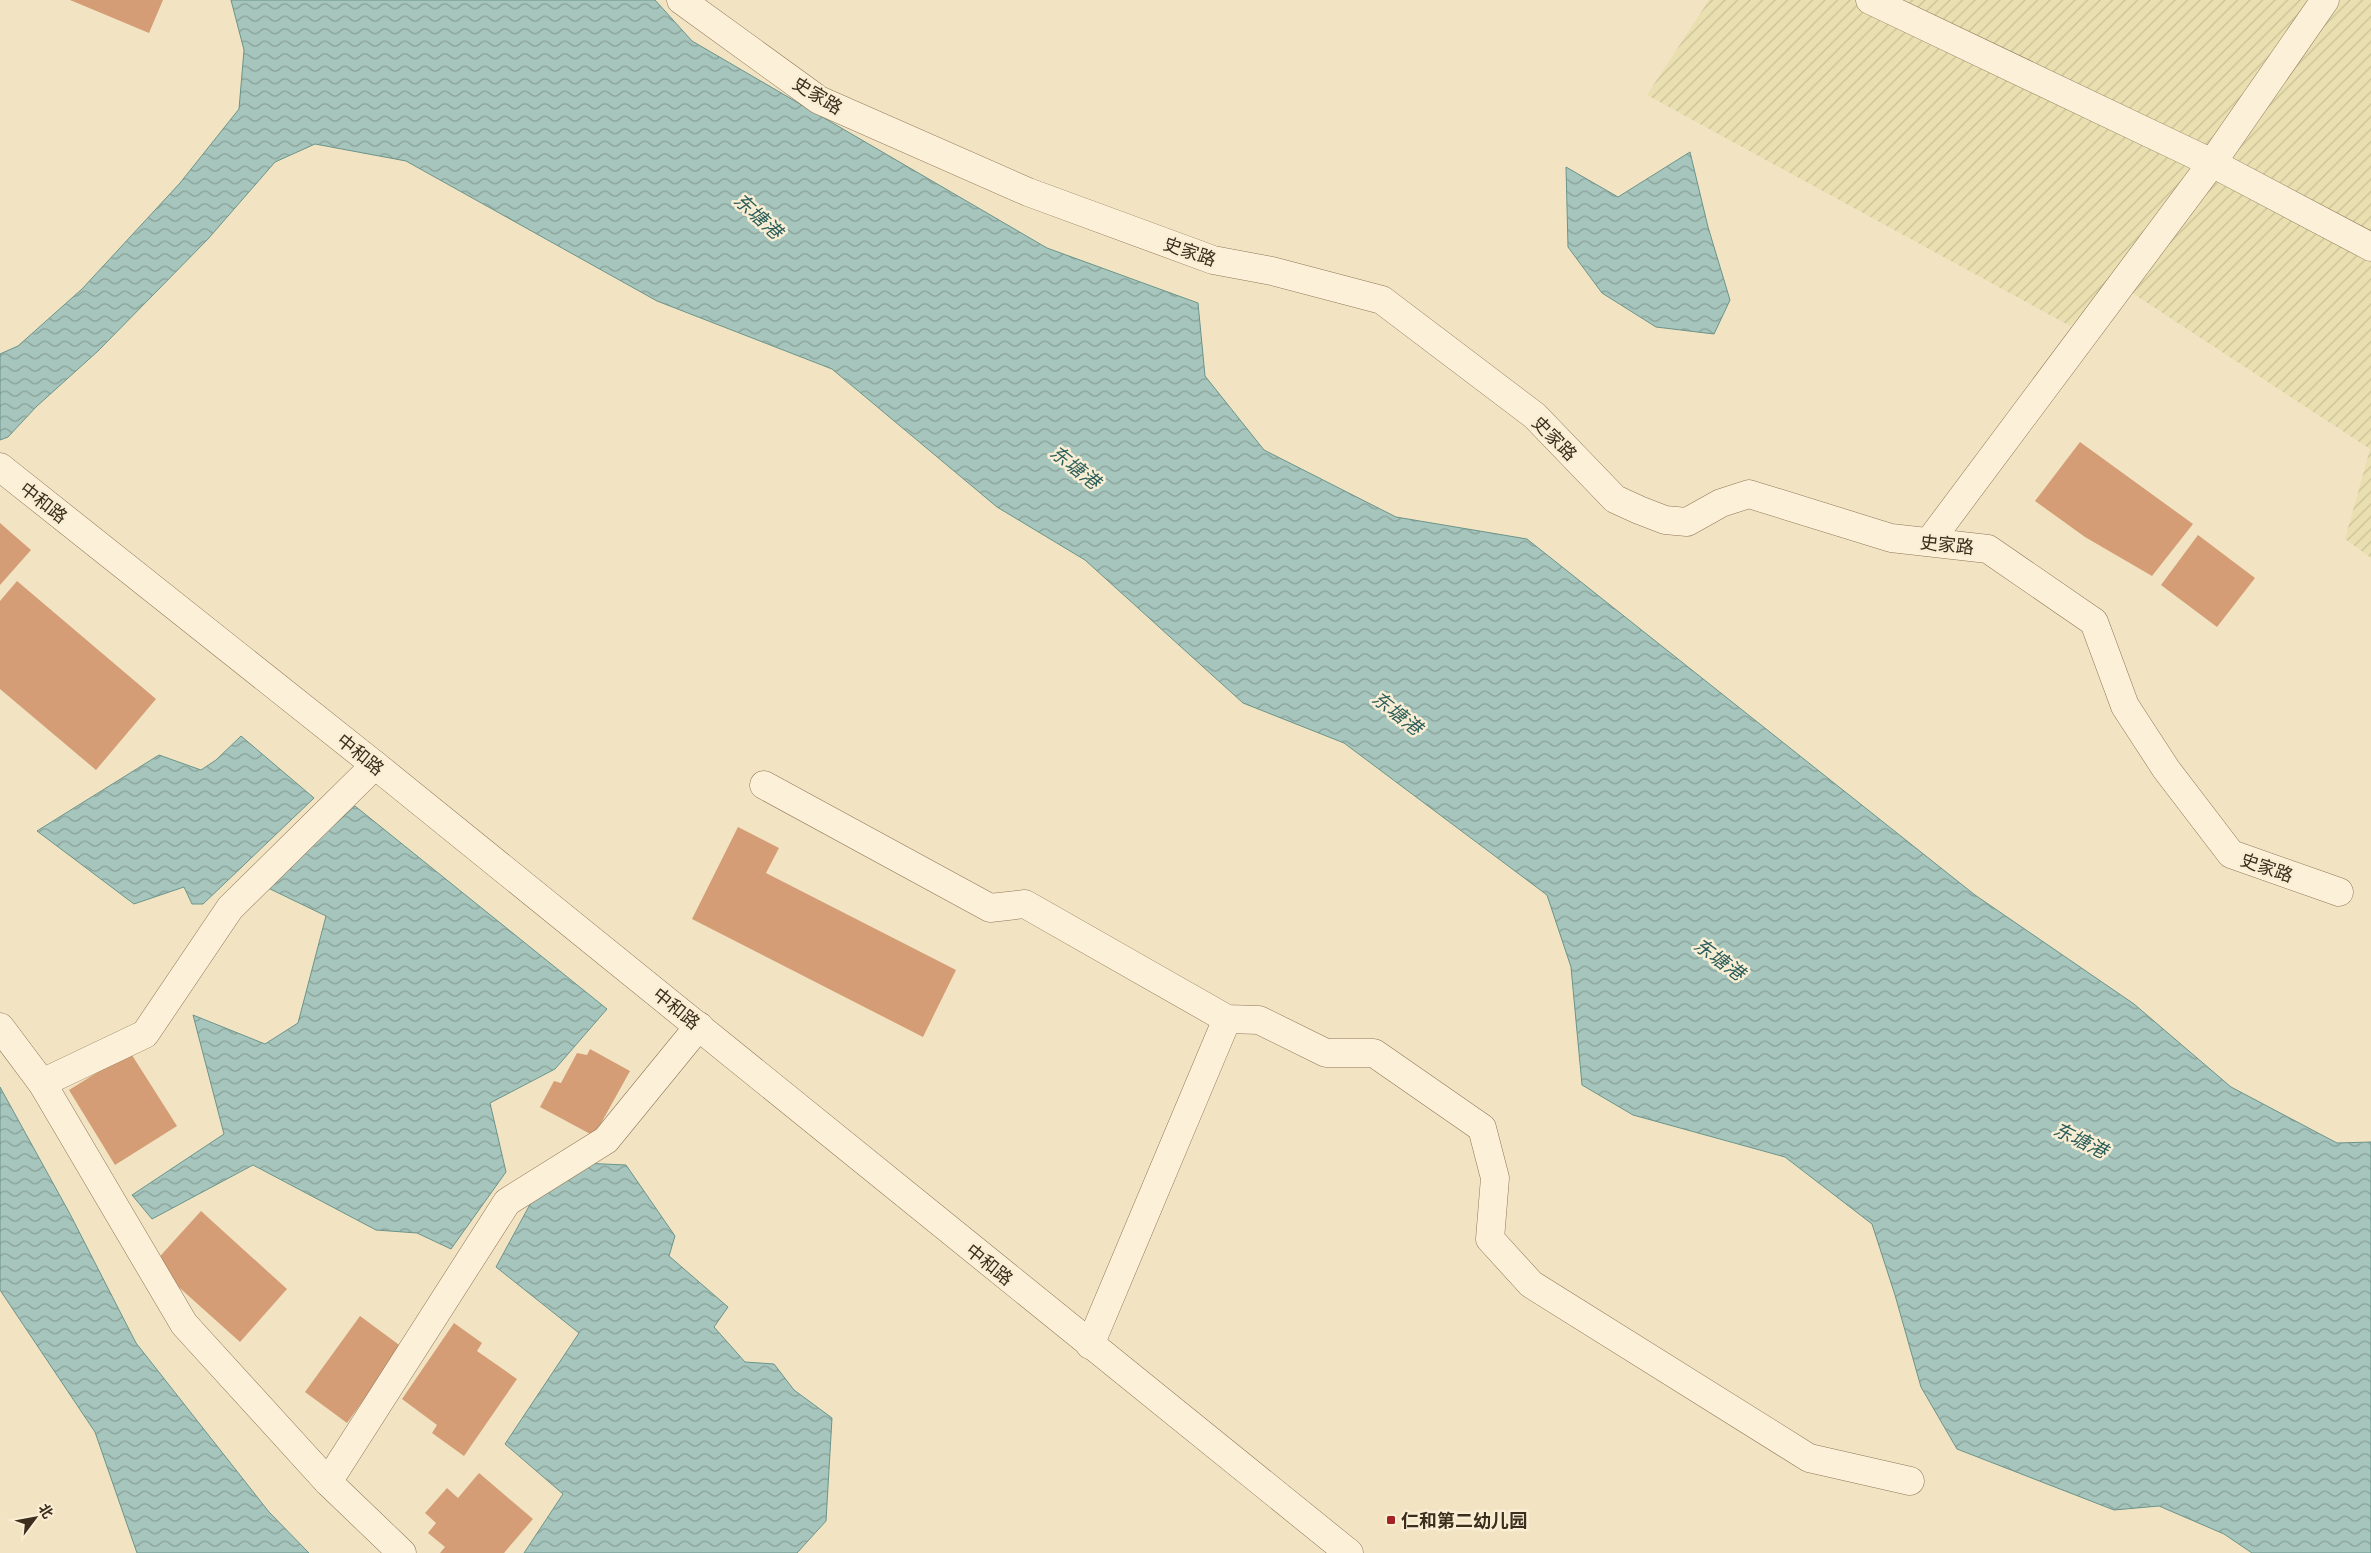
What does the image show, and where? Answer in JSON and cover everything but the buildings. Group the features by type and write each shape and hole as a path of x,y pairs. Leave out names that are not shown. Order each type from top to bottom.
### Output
{"street":[{"name":"史家路","path":"681,0 820,100 1028,192 1213,260 1272,271 1382,300 1535,416 1615,499 1639,510 1665,520 1687,522 1721,503 1749,494 1891,538 1988,549 2094,622 2125,706 2166,769 2231,854 2339,892"},
{"path":"1870,0 2212,163 2371,247"},
{"path":"1929,542 2212,163 2325,0"},
{"name":"中和路","path":"0,467 375,764 1349,1553"},
{"path":"42,1083 145,1034 230,908 375,764"},
{"path":"764,785 990,908 1025,904 1227,1019 1259,1020 1326,1053 1374,1053 1482,1128 1495,1178 1490,1239 1531,1284 1809,1458 1910,1481"},
{"path":"1090,1345 1227,1019"},
{"path":"328,1482 507,1202 606,1140 699,1026"},
{"path":"0,1027 42,1083 184,1324 328,1482 402,1553"}],"shaded area":[{"path":"1709,0 2371,0 2371,558 2345,539 2370,449 2117,283 2070,326 1647,95"}],"water":[{"name":"东塘港","path":"231,0 655,0 692,41 1047,248 1198,303 1205,376 1264,450 1396,517 1527,539 1975,895 2134,1004 2231,1087 2337,1143 2371,1142 2371,1553 2252,1553 2224,1534 2159,1506 2114,1510 1957,1449 1921,1387 1895,1295 1872,1224 1785,1157 1633,1115 1582,1085 1571,967 1547,895 1344,743 1243,703 1085,560 997,507 832,369 657,301 406,161 315,144 275,162 208,239 98,351 36,407 8,437 0,440 0,354 18,346 82,289 180,183 239,109 244,50"},
{"path":"1690,152 1708,227 1730,300 1714,334 1656,327 1602,293 1568,247 1566,167 1618,197"},
{"path":"241,736 314,798 203,904 192,904 184,887 134,904 37,831 159,755 201,770 216,760"},
{"path":"355,806 607,1009 555,1069 490,1103 506,1172 451,1249 417,1233 376,1230 253,1165 152,1219 132,1195 224,1134 193,1015 265,1044 298,1023 326,916 266,887"},
{"path":"0,1087 70,1214 136,1343 269,1512 309,1553 137,1553 95,1432 0,1290"},
{"path":"582,1163 626,1165 675,1236 669,1256 728,1307 714,1327 745,1362 774,1364 794,1390 832,1418 826,1521 797,1553 524,1553 563,1494 505,1444 579,1333 496,1267 534,1197"}],"place":[{"name":"仁和第二幼儿园","path":"1391,1520"}]}
